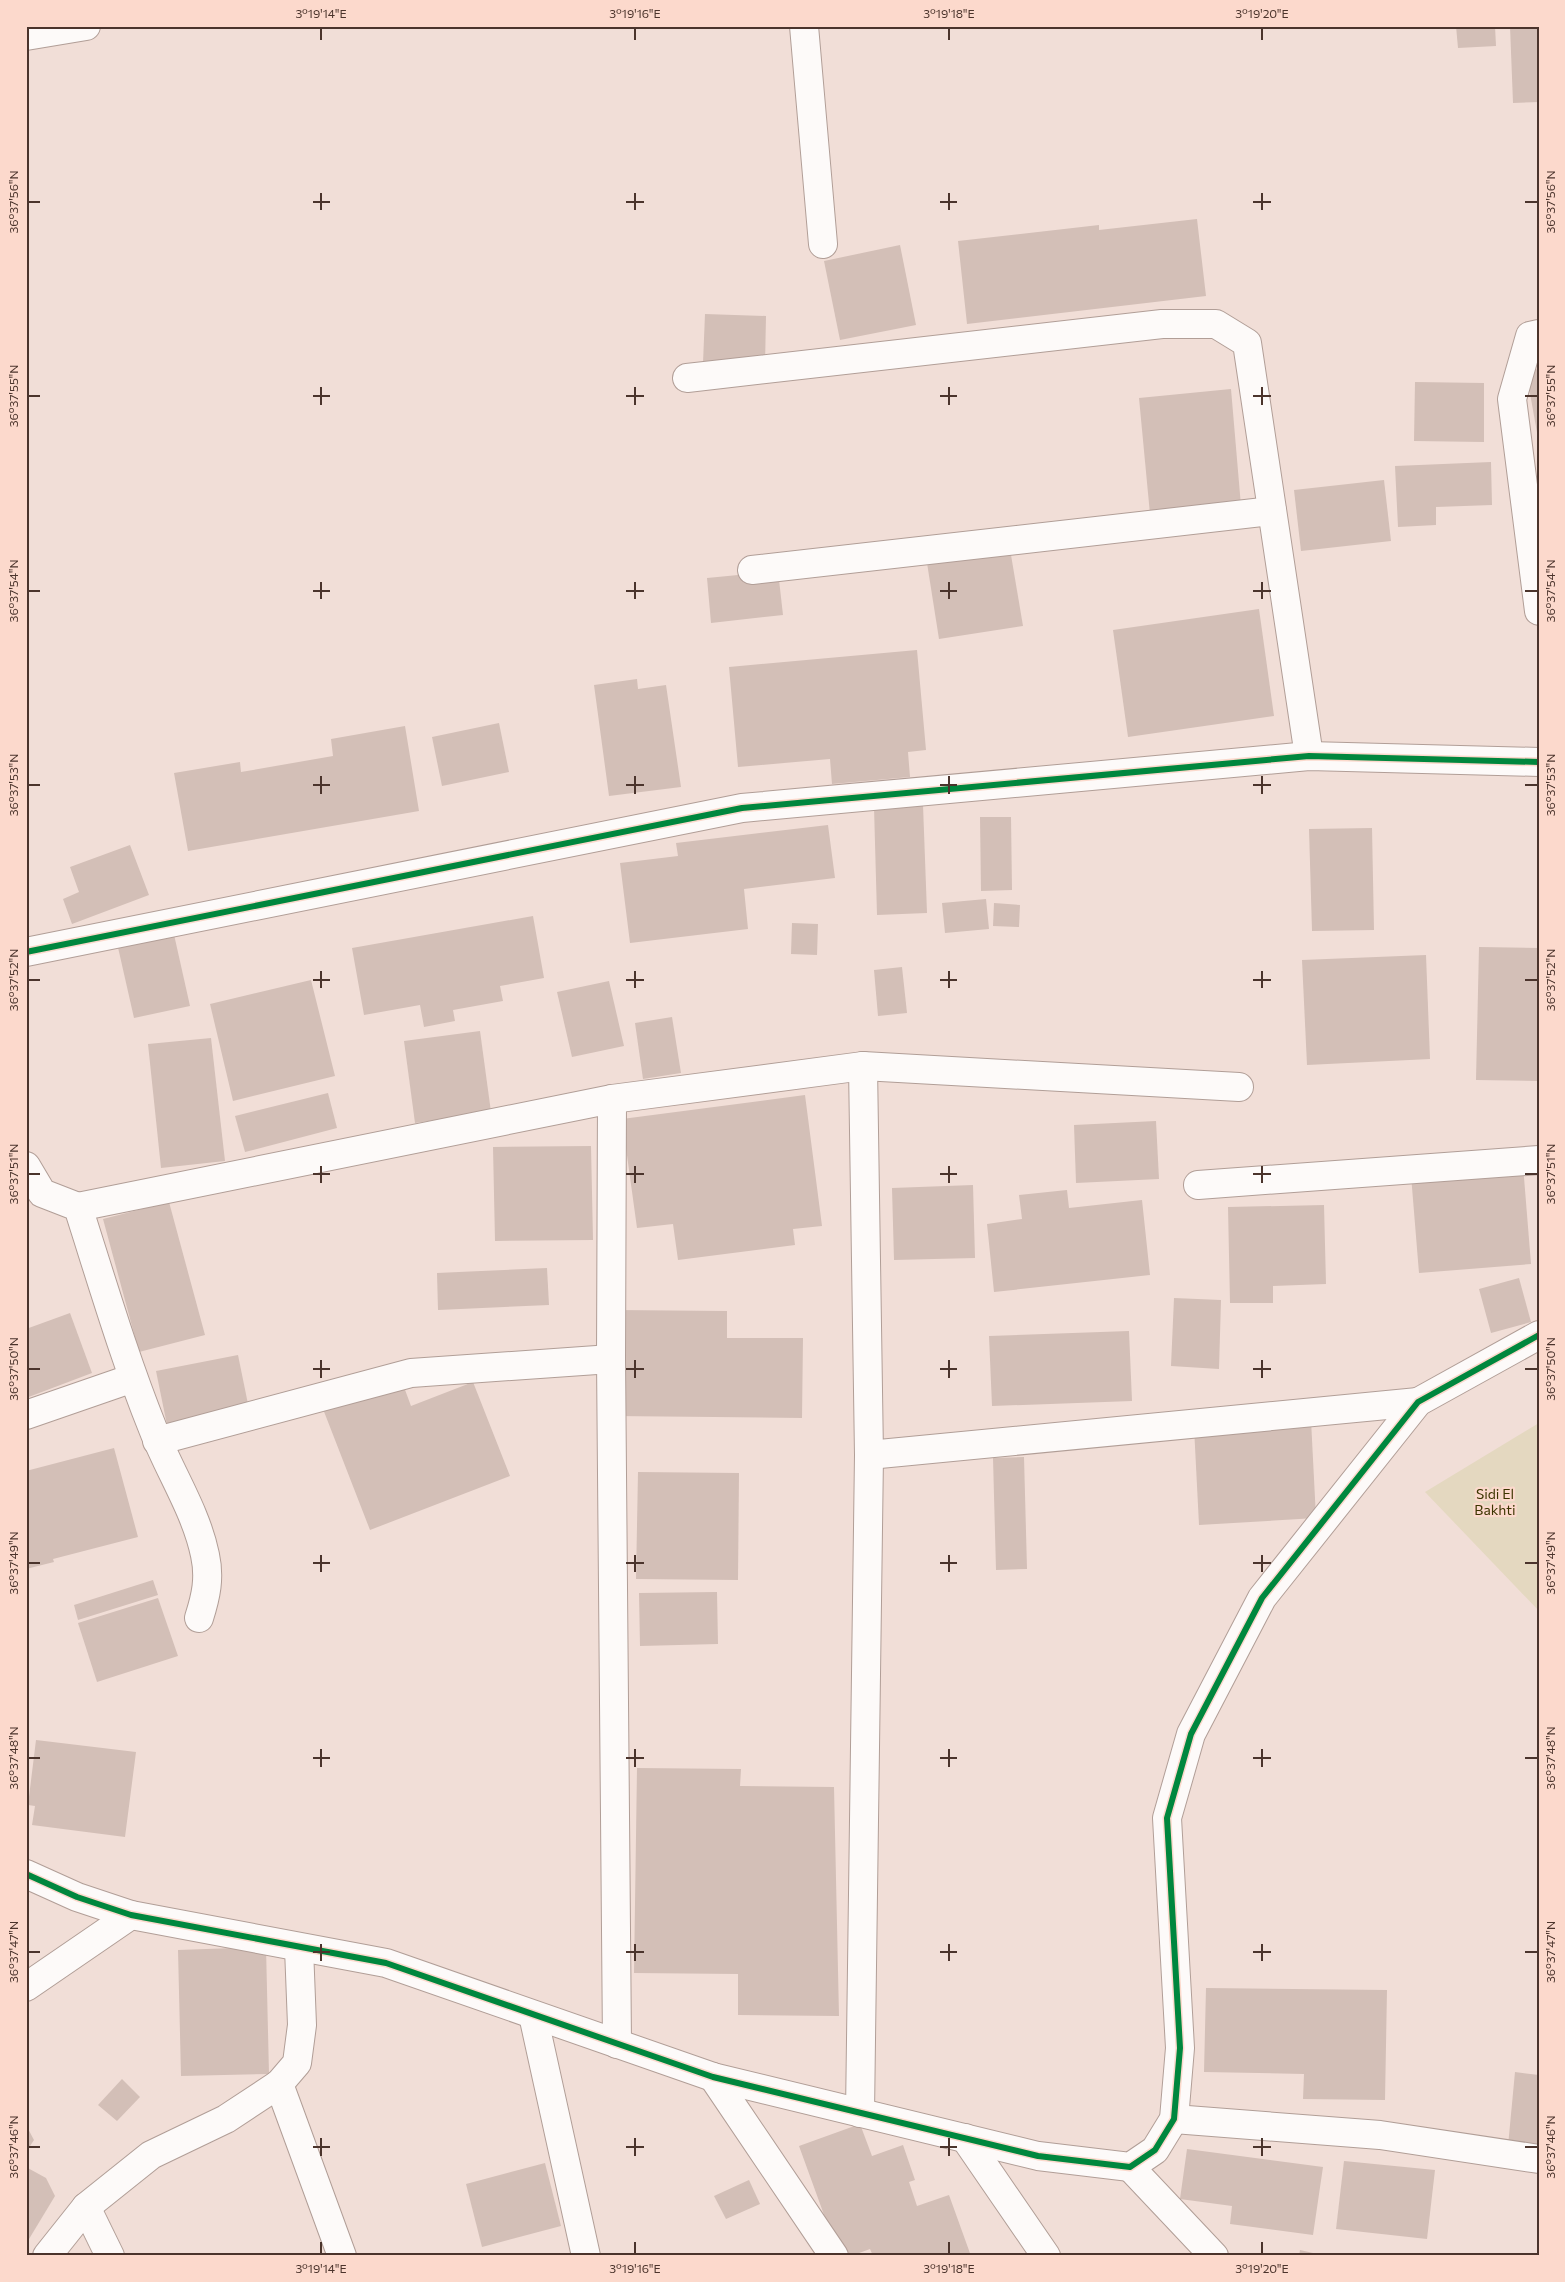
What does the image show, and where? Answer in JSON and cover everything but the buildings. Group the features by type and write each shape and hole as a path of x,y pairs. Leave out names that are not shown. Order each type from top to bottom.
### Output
{"street":[{"path":"26,36 86,26"},
{"path":"804,26 823,244"},
{"path":"687,378 1162,324 1216,324 1247,342 1309,756"},
{"path":"1539,334 1530,336 1512,399 1539,611"},
{"path":"752,570 1272,511"},
{"path":"26,952 742,808 1309,756 1539,762"},
{"path":"860,2113 868,1455 864,1066"},
{"path":"26,1166 42,1193 78,1207 612,1099 864,1066 1239,1087"},
{"path":"612,1099 611,1359 617,2044"},
{"path":"1198,1185 1539,1160"},
{"path":"78,1207 132,1378 157,1441 193,1518 205,1554 209,1579 199,1618"},
{"path":"1130,2167 1155,2150 1174,2119 1180,2048 1167,1818 1191,1734 1262,1598 1418,1402 1539,1335"},
{"path":"157,1441 411,1373 611,1359"},
{"path":"26,1415 132,1378"},
{"path":"868,1455 1418,1402"},
{"path":"26,1874 77,1897 131,1916 386,1963 713,2077 1038,2156 1130,2167 1214,2256"},
{"path":"26,1987 131,1916"},
{"path":"47,2256 86,2207 151,2155 226,2119 279,2084 297,2062 302,2025 299,1948"},
{"path":"533,2015 586,2256"},
{"path":"713,2077 834,2256"},
{"path":"279,2084 342,2256"},
{"path":"1174,2119 1380,2135 1539,2159"},
{"path":"964,2138 1046,2256"},
{"path":"86,2207 110,2256"}],"green space":[{"name":"Sidi El Bakhti","path":"1539,1423 1539,1611 1425,1492"}],"cycle path":[{"path":"26,952 742,808 1309,756 1539,762"},
{"path":"26,1874 77,1897 131,1915 386,1963 713,2077 1038,2156 1130,2167 1155,2150 1174,2119 1180,2048 1167,1818 1191,1734 1262,1598 1418,1402 1539,1335"}]}
